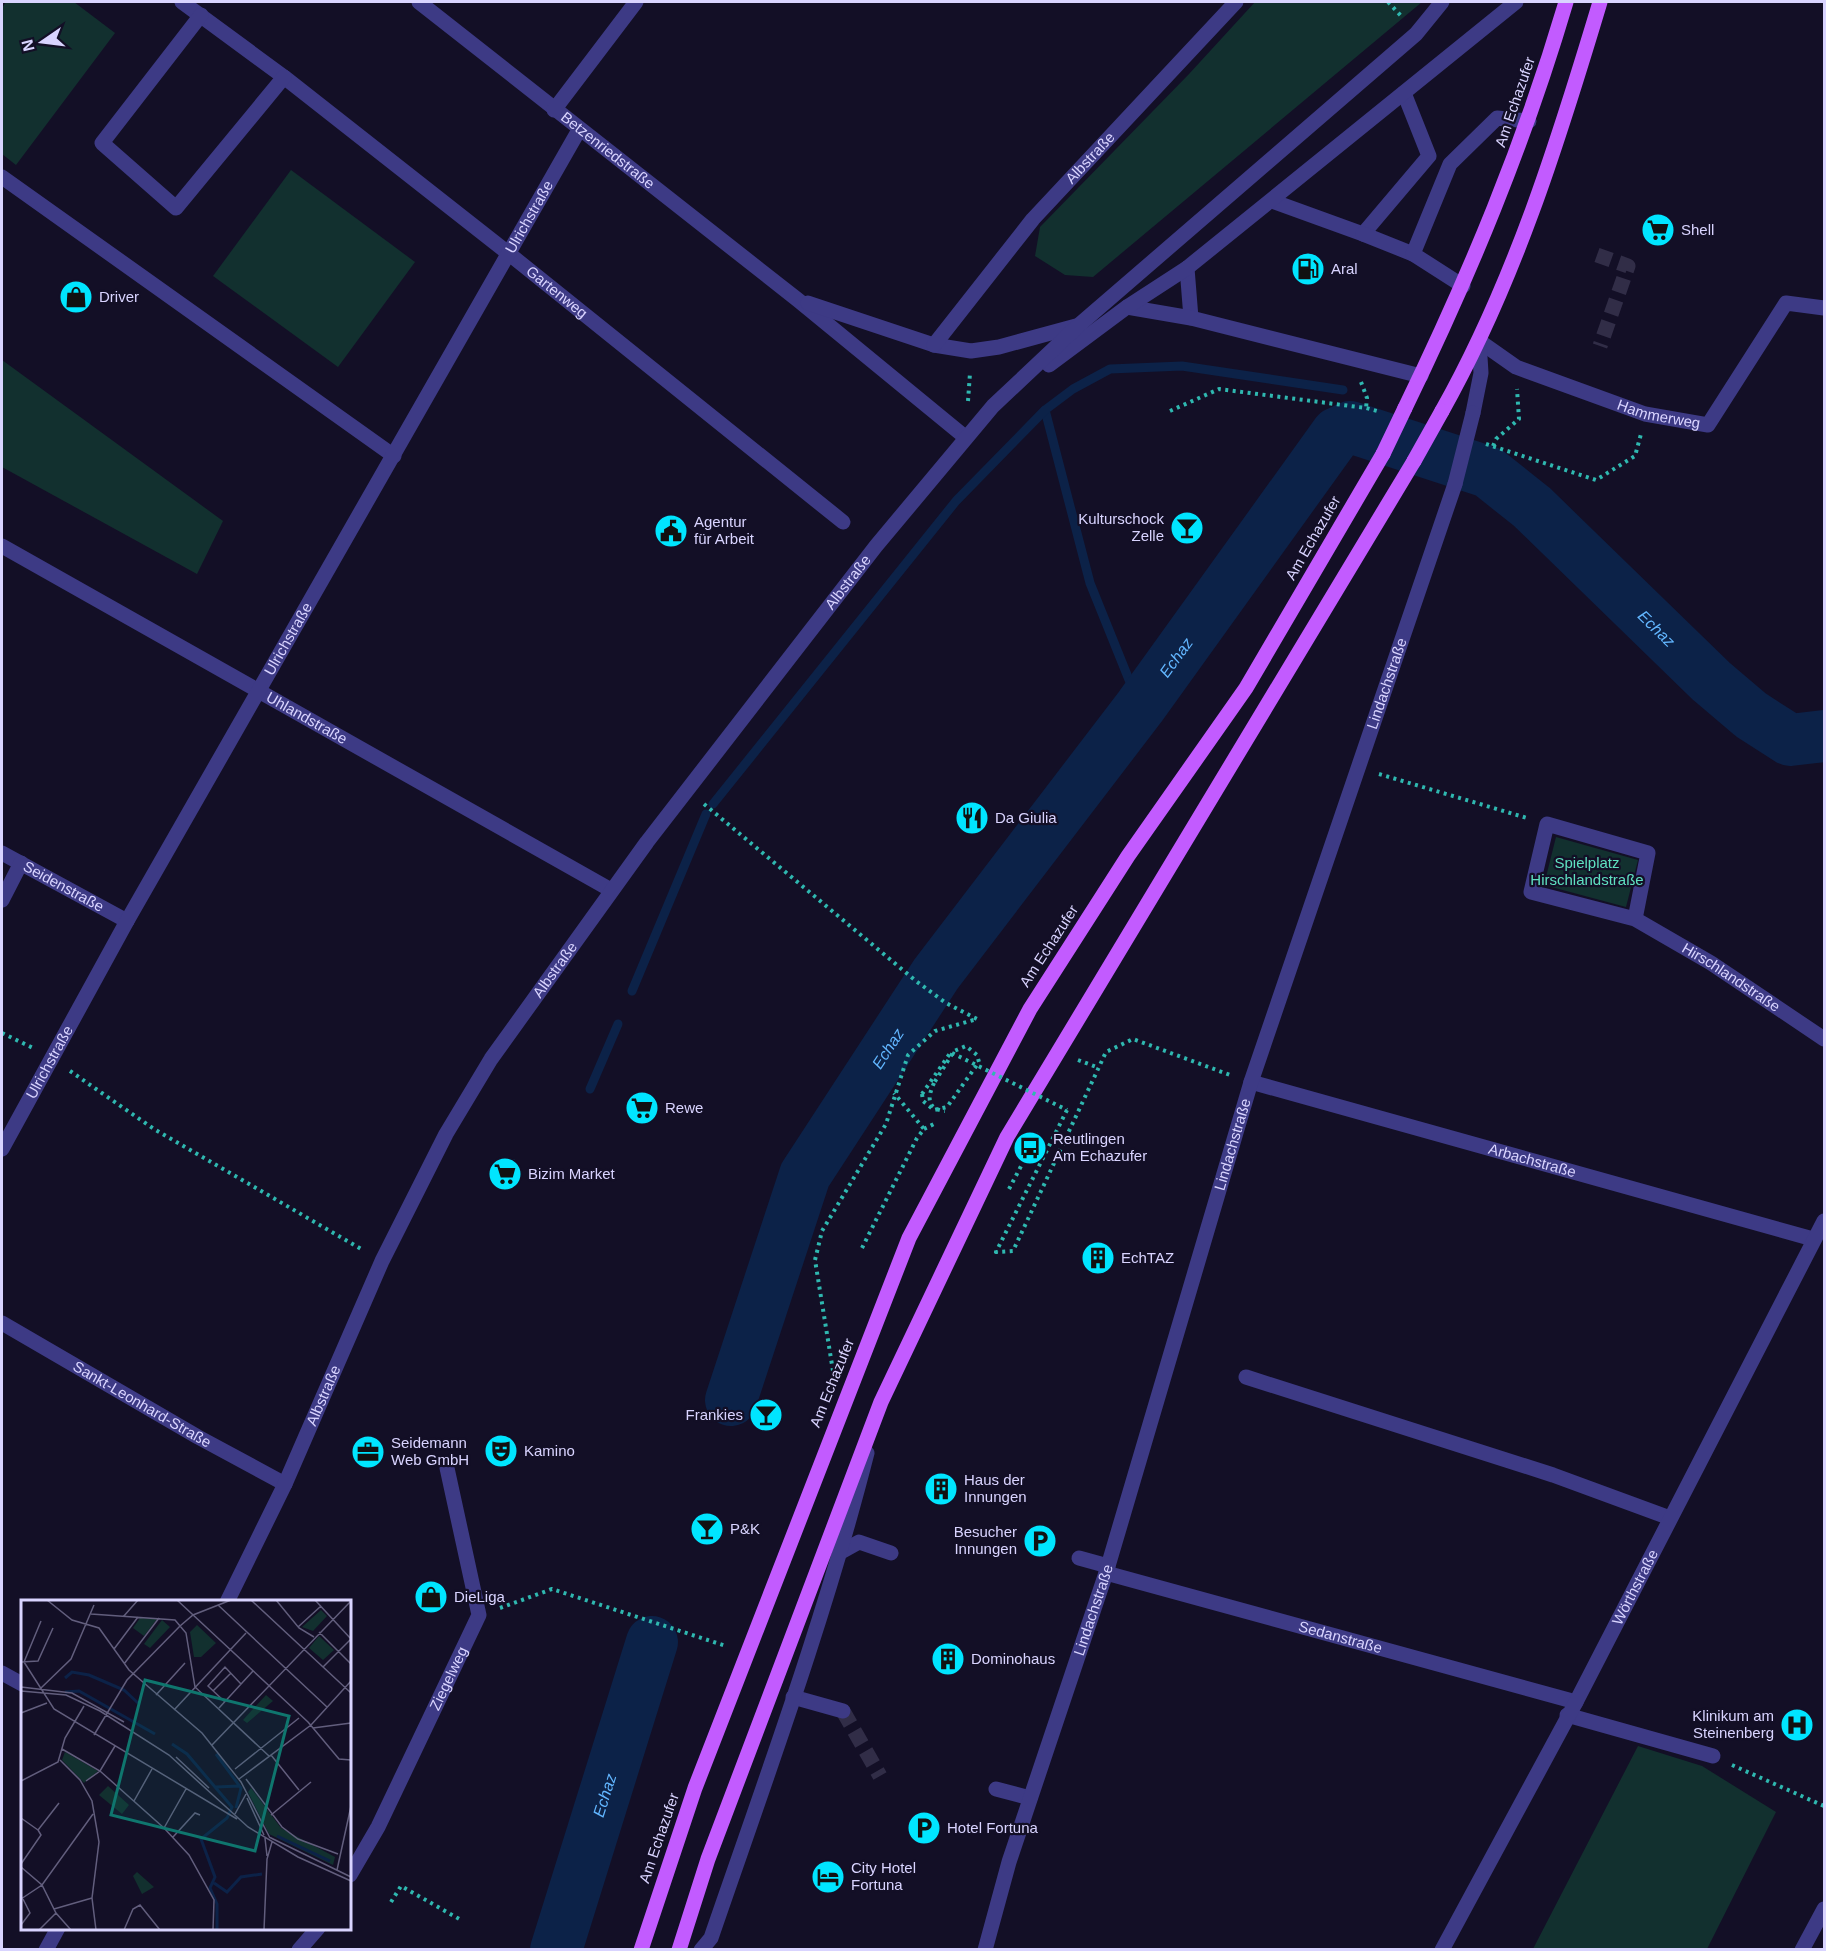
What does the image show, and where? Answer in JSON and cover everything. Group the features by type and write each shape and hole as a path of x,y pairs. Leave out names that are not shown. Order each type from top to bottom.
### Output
{"main road":[{"name":"Am Echazufer","path":"640,1950 695,1788 909,1238 1030,1009 1128,856 1246,688 1383,454 1462,286 1529,120 1566,2"},
{"path":"679,1950 708,1859 880,1402 1007,1137 1414,461 1479,341 1546,174 1600,2"}],"street":[{"name":"Gartenweg","path":"182,2 284,77 508,253 843,522"},
{"name":"Betzenriedstraße","path":"418,2 798,300 965,437"},
{"path":"554,110 636,2"},
{"name":"Albstraße","path":"1079,326 999,347 971,351 934,345 1033,219 1236,2"},
{"name":"Albstraße","path":"228,1600 285,1484 382,1261 446,1134 491,1059 611,890 876,546 993,406 1079,326 1416,34 1442,2"},
{"name":"Albstraße","path":"993,406 1127,307 1186,268 1272,201 1516,2"},
{"path":"201,15 102,144 176,208 284,77"},
{"path":"1363,234 1429,156 1404,93"},
{"path":"1413,254 1450,164 1497,118 1529,120"},
{"name":"Ulrichstraße","path":"2,1149 127,921 579,130"},
{"path":"2,177 394,456"},
{"path":"1272,201 1413,254 1462,286"},
{"path":"1186,268 1191,318"},
{"name":"Betzenriedstraße","path":"798,300 934,345"},
{"name":"Hammerweg","path":"1479,341 1516,367 1646,414 1708,426 1786,303 1824,308"},
{"path":"1127,307 1191,318 1421,376"},
{"name":"Lindachstraße","path":"985,1950 1030,1798 1107,1570 1251,1082 1455,484 1481,374 1479,341"},
{"name":"Uhlandstraße","path":"2,546 261,690 611,890"},
{"path":"1547,824 1648,853 1635,919"},
{"name":"Hirschlandstraße","path":"1547,824 1531,892 1635,919 1712,963 1824,1040"},
{"name":"Seidenstraße","path":"2,853 127,921"},
{"path":"2,900 21,863"},
{"name":"Arbachstraße","path":"1251,1082 1813,1239"},
{"name":"Wörthstraße","path":"1442,1950 1576,1702 1824,1221"},
{"name":"Sankt-Leonhard-Straße","path":"2,1323 198,1437 285,1484"},
{"path":"1246,1377 1553,1474 1670,1518"},
{"path":"701,1950 711,1938 841,1552 880,1402"},
{"path":"447,1468 479,1615"},
{"path":"841,1552 859,1542 891,1553"},
{"name":"Sedanstraße","path":"1079,1558 1107,1570 1576,1702"},
{"name":"Ziegelweg","path":"351,1873 383,1817 479,1615"},
{"path":"2,1673 21,1683"},
{"path":"793,1697 843,1711"},
{"path":"1567,1715 1713,1756"},
{"path":"996,1789 1030,1798"},
{"path":"1802,1950 1824,1909"},
{"path":"46,1950 57,1930"},
{"path":"299,1950 317,1930"}],"path":[{"path":"965,437 971,351"},
{"path":"1170,411 1219,389 1366,408 1367,398"},
{"path":"1517,389 1519,419 1496,439 1493,446 1596,480 1635,456 1646,414"},
{"path":"1358,769 1547,824"},
{"path":"687,790 916,981 946,1003 977,1019 935,1031 908,1054 886,1124 822,1230 815,1260 840,1413"},
{"path":"2,1033 51,1057 154,1130 382,1261"},
{"path":"945,1111 936,1110 930,1104 928,1096 934,1083 944,1067 949,1059 954,1051 966,1047 977,1055 979,1062 972,1071 947,1107 934,1110 927,1106 922,1094 951,1052 962,1058 972,1063 983,1068 1067,1110 996,1252 1013,1251 1106,1052 1133,1039 1251,1082"},
{"path":"894,1093 924,1129"},
{"path":"862,1248 916,1138 924,1129 934,1124"},
{"path":"479,1615 552,1589 748,1653"},
{"path":"1713,1756 1824,1806"},
{"path":"391,1902 401,1886 460,1920"}],"green space":[{"path":"6,2 74,2 115,33 16,165 2,154 2,8"},
{"path":"1255,2 1422,2 1093,277 1065,275 1035,256 1040,227 1189,74"},
{"path":"291,170 415,262 338,367 213,276"},
{"path":"2,360 223,521 197,574 2,467"},
{"name":"Spielplatz Hirschlandstraße","path":"1556,837 1638,860 1626,907 1544,885"},
{"path":"1638,1746 1702,1766 1776,1812 1707,1949 1533,1949"}],"water":[{"path":"1490,464 1524,496 1532,507 1482,479"}],"waterway":[{"path":"713,804 956,501 1045,410 1073,389 1110,369 1182,366 1343,390"},
{"path":"1045,410 1090,583 1140,707"},
{"name":"Echaz","path":"731,1400 805,1175 936,974 1140,707 1337,433 1350,427 1488,472 1532,507 1711,681 1751,715 1790,740 1824,736"},
{"name":"Echaz","path":"1790,740 1824,744"},
{"path":"632,991 706,814"},
{"path":"590,1089 618,1024"},
{"name":"Echaz","path":"556,1950 652,1642"}],"tunnel":[{"path":"1597,255 1628,266 1600,346"},
{"path":"843,1711 880,1776"}],"place":[{"name":"Shell","path":"1658,230"},
{"name":"Aral","path":"1308,269"},
{"name":"Driver","path":"76,297"},
{"name":"Kulturschock Zelle","path":"1187,528"},
{"name":"Agentur für Arbeit","path":"671,531"},
{"name":"Da Giulia","path":"972,818"},
{"name":"Rewe","path":"642,1108"},
{"name":"Reutlingen Am Echazufer","path":"1030,1148"},
{"name":"Bizim Market","path":"505,1174"},
{"name":"EchTAZ","path":"1098,1258"},
{"name":"Frankies","path":"766,1415"},
{"name":"Kamino","path":"501,1451"},
{"name":"Seidemann Web GmbH","path":"368,1452"},
{"name":"Haus der Innungen","path":"941,1489"},
{"name":"P&K","path":"707,1529"},
{"name":"Besucher Innungen","path":"1040,1541"},
{"name":"DieLiga","path":"431,1597"},
{"name":"Dominohaus","path":"948,1659"},
{"name":"Klinikum am Steinenberg","path":"1797,1725"},
{"name":"Hotel Fortuna","path":"924,1828"},
{"name":"City Hotel Fortuna","path":"828,1877"}]}
